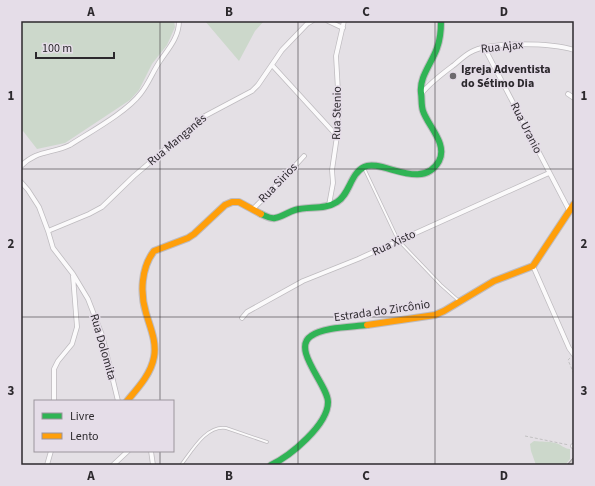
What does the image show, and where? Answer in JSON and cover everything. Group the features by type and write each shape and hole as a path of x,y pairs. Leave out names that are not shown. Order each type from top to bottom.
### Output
{"street":[{"path":"21,166 34,155 59,150 70,145 114,116 135,100 175,39 179,29 179,21"},
{"name":"Rua Manganês","path":"48,230 89,214 102,206 134,176 203,117 252,91 288,43 312,21"},
{"path":"328,21 343,28"},
{"name":"Rua Stenio","path":"329,205 333,183 332,170 337,136 339,97 336,56 344,21"},
{"path":"128,400 145,378 153,364 155,356 154,343 143,305 142,294 144,272 150,255 154,251 188,238 230,202 239,202 272,219 295,210 329,205 337,202 342,198 357,170 367,165 377,166 406,174 426,173 434,168 440,160 441,149 439,141 423,110 420,85 437,48 441,21"},
{"name":"Rua Ajax","path":"422,93 431,82 471,52 484,47 552,45 574,50"},
{"name":"Rua Uranio","path":"484,47 549,173 572,205"},
{"path":"272,65 337,136"},
{"path":"568,94 574,98"},
{"name":"Rua Sirios","path":"252,210 304,156"},
{"name":"Rua Xisto","path":"242,318 247,312 296,284 358,259 549,173"},
{"path":"21,182 39,207 48,230 52,248 73,274 77,327 76,336 54,369 54,400"},
{"path":"572,205 533,266 569,348 574,356"},
{"name":"Estrada do Zircônio","path":"271,465 285,458 297,449 313,433 328,404 326,393 308,362 305,352 308,337 314,332 435,315 460,302 494,281 533,266"},
{"name":"Rua Dolomita","path":"73,274 95,314 102,335 118,400"},
{"path":"47,465 52,452"},
{"path":"113,465 127,452"},
{"path":"151,452 153,465"}],"lane":[{"path":"363,167 398,240 441,285 460,302"},
{"path":"181,465 204,436 214,429 226,428 267,442"}],"path":[{"path":"574,356 568,360 574,374"},
{"path":"525,436 574,446"}],"green space":[{"path":"21,21 174,21 175,27 167,45 152,64 139,90 130,100 65,143 37,149 23,131 21,133"},
{"path":"205,21 264,21 255,31 239,61"},
{"path":"534,441 553,442 570,449 570,459 565,465 536,465 530,444"}],"building":[{"path":"574,457 574,465 567,465"}],"traffic: fast":[{"path":"261,214 270,218 275,218 295,210 322,207 337,202 345,194 359,170 371,165 412,174 422,174 432,170 439,161 441,148 423,111 421,87 424,76 438,45 441,21"},
{"path":"271,465 288,455 307,439 322,420 326,411 328,402 326,395 323,386 308,358 305,349 306,342 311,336 323,331 367,325"}],"traffic: slow":[{"path":"128,400 147,375 154,357 154,340 144,305 142,289 146,265 154,251 188,238 225,205 232,202 239,202 261,214"},
{"path":"367,325 435,315 494,281 533,266 574,204"}],"place":[{"name":"Igreja Adventista do Sétimo Dia","path":"453,76"}]}
